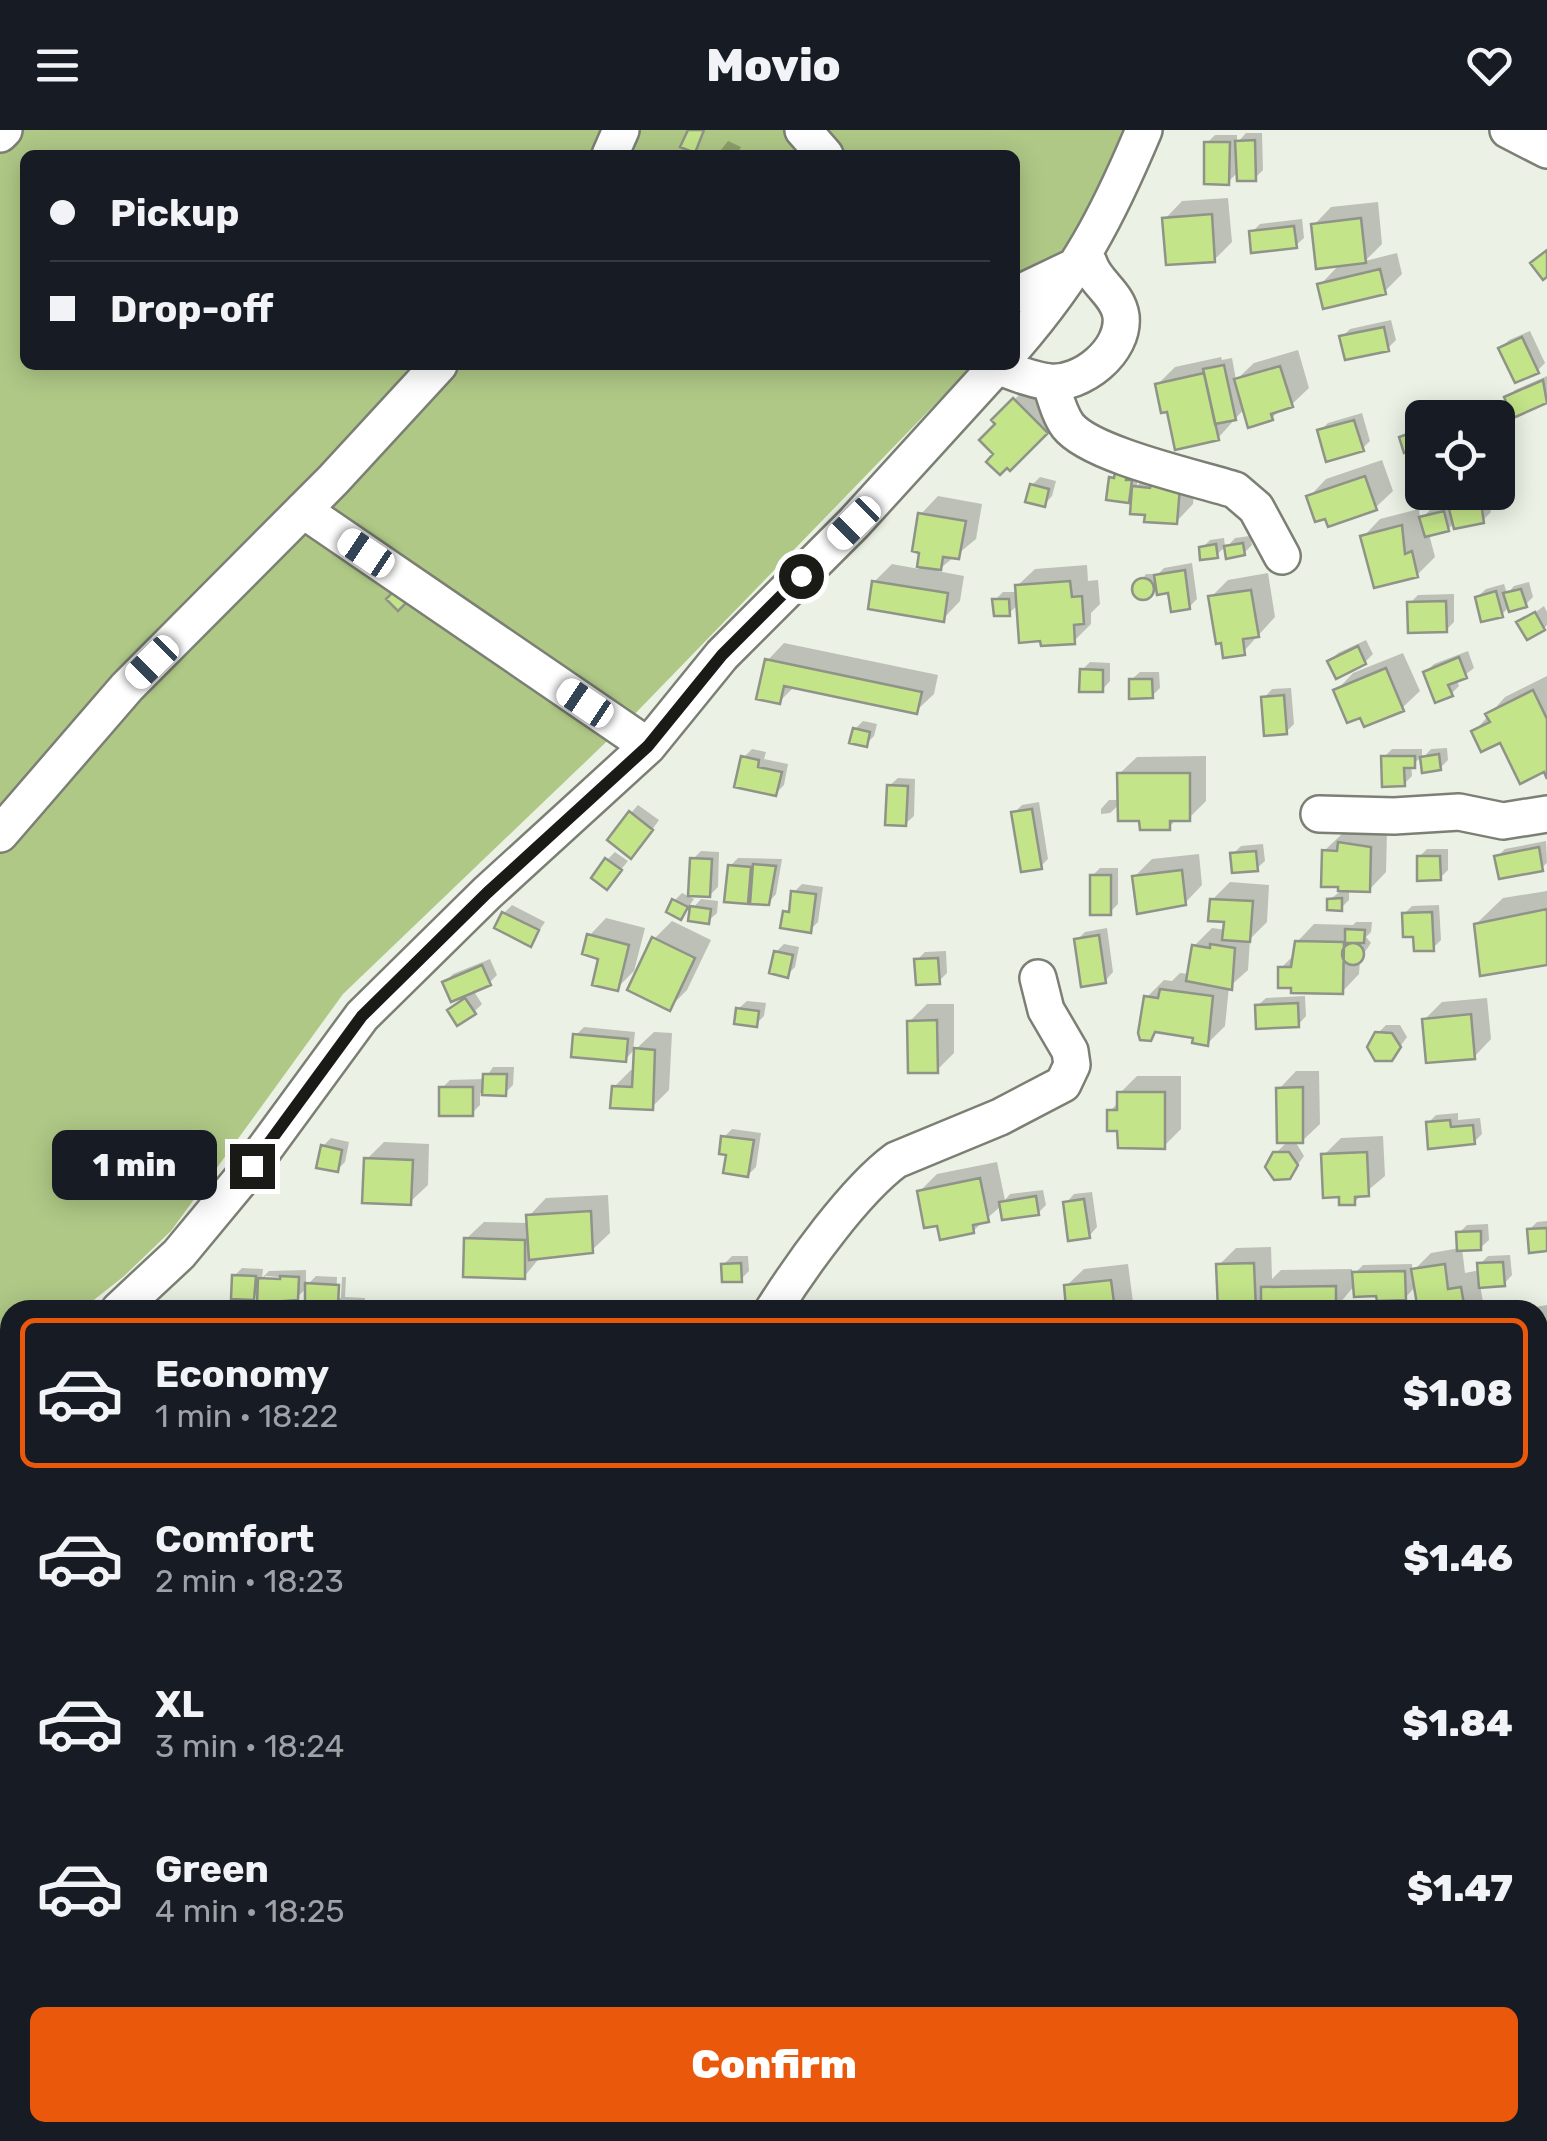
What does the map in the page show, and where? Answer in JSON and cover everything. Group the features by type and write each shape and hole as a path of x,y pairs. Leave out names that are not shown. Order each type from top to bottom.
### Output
{"street":[{"path":"803,130 821,150"},
{"path":"1020,340 1080,264 1110,211 1144,130"},
{"path":"1508,130 1547,150"},
{"path":"1013,370 1050,382 1078,379 1116,344 1121,316 1116,301 1093,274 1089,263 1020,294"},
{"path":"0,834 127,687 303,510 434,370"},
{"path":"130,1300 180,1254 252,1166 362,1016 487,893 648,746 722,655 854,523 992,370"},
{"path":"1050,382 1065,423 1081,437 1106,450 1235,490 1248,498 1282,556"},
{"path":"303,510 648,746"},
{"path":"1319,814 1394,816 1459,812 1503,821 1547,814"},
{"path":"779,1300 882,1170 896,1160 1000,1117 1062,1084 1072,1065 1070,1050 1046,1010 1038,978"}],"green space":[{"path":"0,130 1125,130 1073,249 1020,316 1020,150 20,150 20,370 968,370 626,723 343,994 171,1231 94,1300 0,1300"}],"building":[{"path":"688,130 704,130 696,150 680,147"},
{"path":"1255,140 1256,181 1237,181 1235,141"},
{"path":"1204,142 1230,142 1229,185 1204,184"},
{"path":"1212,214 1215,262 1166,265 1162,218"},
{"path":"1361,218 1366,263 1316,269 1311,224"},
{"path":"1294,226 1297,248 1251,253 1249,231"},
{"path":"1547,250 1547,277 1543,280 1530,263"},
{"path":"1380,269 1386,294 1323,309 1317,284"},
{"path":"1384,327 1389,351 1345,360 1339,336"},
{"path":"1522,337 1539,373 1515,383 1498,348"},
{"path":"1224,365 1236,420 1215,424 1203,369"},
{"path":"1280,366 1293,407 1271,414 1273,420 1248,428 1234,379"},
{"path":"1204,373 1219,440 1175,450 1167,412 1161,413 1155,384"},
{"path":"1543,380 1547,403 1515,417 1515,400 1504,397"},
{"path":"1013,398 1048,433 1010,471 1007,468 1000,475 986,462 993,454 979,440 995,424 991,420"},
{"path":"1354,420 1364,451 1326,462 1317,430"},
{"path":"1115,472 1127,474 1126,480 1132,480 1129,503 1106,500 1109,477 1114,478"},
{"path":"1365,476 1377,510 1328,527 1325,519 1315,522 1306,496"},
{"path":"1030,484 1049,489 1045,507 1025,502"},
{"path":"1132,486 1180,487 1177,524 1144,522 1145,515 1130,514"},
{"path":"1449,510 1482,510 1484,523 1454,529"},
{"path":"1444,511 1449,531 1425,537 1419,517"},
{"path":"918,513 966,521 959,559 943,557 941,570 917,567 919,553 912,551"},
{"path":"1402,525 1405,554 1412,551 1418,577 1374,588 1360,536"},
{"path":"1243,543 1245,555 1226,559 1224,546"},
{"path":"1216,544 1218,558 1200,560 1199,547"},
{"path":"1185,570 1190,609 1171,612 1168,593 1157,595 1154,575"},
{"path":"1143,578 1151,581 1151,597 1143,600 1135,597 1132,589 1135,581"},
{"path":"872,581 948,593 944,622 868,609"},
{"path":"1070,581 1072,597 1082,596 1084,624 1074,625 1075,644 1019,643 1015,585"},
{"path":"397,588 409,600 398,611 386,599"},
{"path":"1521,589 1527,607 1509,612 1503,593"},
{"path":"1251,590 1259,637 1243,639 1245,655 1223,658 1221,643 1216,644 1208,596"},
{"path":"1496,591 1503,617 1481,622 1475,597"},
{"path":"992,599 1009,599 1010,616 994,616"},
{"path":"1446,601 1447,632 1408,633 1407,602"},
{"path":"1535,612 1545,630 1527,640 1516,622"},
{"path":"1358,646 1366,664 1336,679 1327,661"},
{"path":"1459,657 1467,678 1448,685 1453,696 1435,703 1423,672"},
{"path":"765,659 922,692 917,714 784,686 780,704 756,699"},
{"path":"1386,668 1404,711 1364,727 1360,718 1347,723 1333,690"},
{"path":"1080,669 1103,670 1103,692 1079,692"},
{"path":"1129,679 1152,679 1153,698 1129,699"},
{"path":"1533,690 1547,719 1547,779 1544,772 1520,784 1500,743 1481,752 1471,731 1490,722 1485,714"},
{"path":"1284,695 1287,734 1264,736 1261,697"},
{"path":"853,728 870,732 867,747 849,743"},
{"path":"1439,754 1441,770 1422,773 1420,757"},
{"path":"741,756 759,760 758,767 782,772 776,796 734,787"},
{"path":"1381,756 1415,756 1415,768 1404,768 1405,786 1382,787"},
{"path":"1117,773 1190,773 1190,821 1170,821 1170,830 1140,830 1139,821 1118,821"},
{"path":"887,785 908,786 906,826 885,825"},
{"path":"1032,809 1042,869 1021,872 1011,812"},
{"path":"629,811 653,830 631,859 607,840"},
{"path":"1338,842 1371,847 1370,892 1321,887 1322,850 1337,851"},
{"path":"1539,847 1543,871 1499,879 1494,856"},
{"path":"1256,851 1258,871 1232,873 1230,853"},
{"path":"1417,856 1440,856 1441,880 1417,881"},
{"path":"605,858 622,870 607,890 591,878"},
{"path":"690,858 712,859 710,897 688,896"},
{"path":"753,864 776,866 769,905 750,904"},
{"path":"728,865 751,867 748,904 724,902"},
{"path":"1182,870 1186,905 1137,914 1132,876"},
{"path":"1090,875 1111,875 1111,915 1090,915"},
{"path":"791,891 816,894 811,933 780,928 783,911 789,912"},
{"path":"1342,898 1342,911 1327,910 1327,899"},
{"path":"672,899 688,907 681,920 666,912"},
{"path":"1210,899 1253,901 1250,942 1222,940 1224,922 1208,921"},
{"path":"690,906 711,909 709,924 688,921"},
{"path":"1547,909 1547,965 1480,976 1474,924"},
{"path":"502,912 539,930 531,947 494,928"},
{"path":"1432,912 1434,951 1414,951 1413,937 1403,937 1402,913"},
{"path":"1345,929 1365,930 1364,943 1345,943"},
{"path":"587,934 629,945 618,991 592,985 598,959 582,954"},
{"path":"1099,935 1106,983 1081,987 1074,939"},
{"path":"652,937 695,958 670,1011 627,990"},
{"path":"1295,941 1344,942 1343,994 1291,993 1291,988 1278,988 1278,967 1291,967"},
{"path":"1353,943 1361,946 1361,962 1353,965 1345,962 1342,954 1345,946"},
{"path":"1210,944 1235,948 1232,990 1186,981 1192,945 1210,948"},
{"path":"774,951 793,955 788,978 769,973"},
{"path":"938,958 940,984 916,985 914,959"},
{"path":"482,965 491,985 451,1002 442,982"},
{"path":"1160,989 1213,996 1208,1046 1192,1043 1193,1038 1155,1032 1151,1041 1140,1040 1144,996 1158,998"},
{"path":"465,998 476,1014 457,1026 447,1010"},
{"path":"1298,1003 1299,1027 1256,1029 1255,1005"},
{"path":"736,1008 759,1011 757,1027 734,1024"},
{"path":"1471,1014 1475,1059 1426,1063 1422,1019"},
{"path":"937,1020 938,1073 908,1073 907,1021"},
{"path":"1375,1032 1392,1033 1401,1047 1392,1061 1375,1061 1367,1047"},
{"path":"573,1034 628,1039 626,1062 571,1057"},
{"path":"634,1048 655,1050 653,1110 610,1108 612,1086 632,1087"},
{"path":"483,1074 507,1074 506,1096 482,1095"},
{"path":"439,1087 473,1087 473,1116 439,1116"},
{"path":"1303,1087 1303,1143 1277,1143 1276,1088"},
{"path":"1117,1092 1165,1092 1165,1149 1118,1148 1117,1131 1107,1131 1107,1110 1117,1110"},
{"path":"1450,1120 1451,1127 1473,1125 1475,1144 1428,1149 1426,1122"},
{"path":"721,1136 754,1140 748,1177 723,1173 726,1155 719,1154"},
{"path":"321,1145 342,1150 338,1172 316,1168"},
{"path":"1273,1152 1289,1152 1298,1165 1290,1179 1274,1180 1265,1167"},
{"path":"1367,1152 1369,1196 1355,1197 1355,1205 1339,1205 1339,1197 1323,1198 1321,1154"},
{"path":"364,1158 413,1160 411,1205 362,1203"},
{"path":"980,1178 989,1222 973,1225 974,1233 940,1240 937,1226 924,1228 917,1191"},
{"path":"1036,1196 1039,1215 1002,1220 999,1202"},
{"path":"1084,1199 1090,1238 1068,1241 1063,1202"},
{"path":"591,1211 593,1253 529,1260 526,1215"},
{"path":"1547,1228 1547,1251 1529,1253 1527,1229"},
{"path":"1481,1231 1481,1250 1457,1251 1456,1232"},
{"path":"464,1238 525,1240 525,1279 463,1277"},
{"path":"1503,1262 1505,1286 1479,1288 1477,1263"},
{"path":"741,1263 742,1282 722,1282 721,1264"},
{"path":"1254,1263 1256,1300 1218,1300 1216,1264"},
{"path":"1445,1264 1448,1289 1461,1287 1463,1300 1416,1300 1411,1269"},
{"path":"1405,1271 1406,1300 1354,1297 1352,1272"},
{"path":"232,1275 256,1276 254,1300 231,1299"},
{"path":"299,1277 298,1300 257,1300 258,1278"},
{"path":"1111,1280 1114,1300 1065,1300 1064,1285"},
{"path":"305,1283 339,1285 338,1300 305,1300"},
{"path":"1336,1286 1336,1300 1261,1300 1261,1287"}],"route":[{"path":"252,1166 362,1016 487,893 648,746 722,655 801,576"}]}
